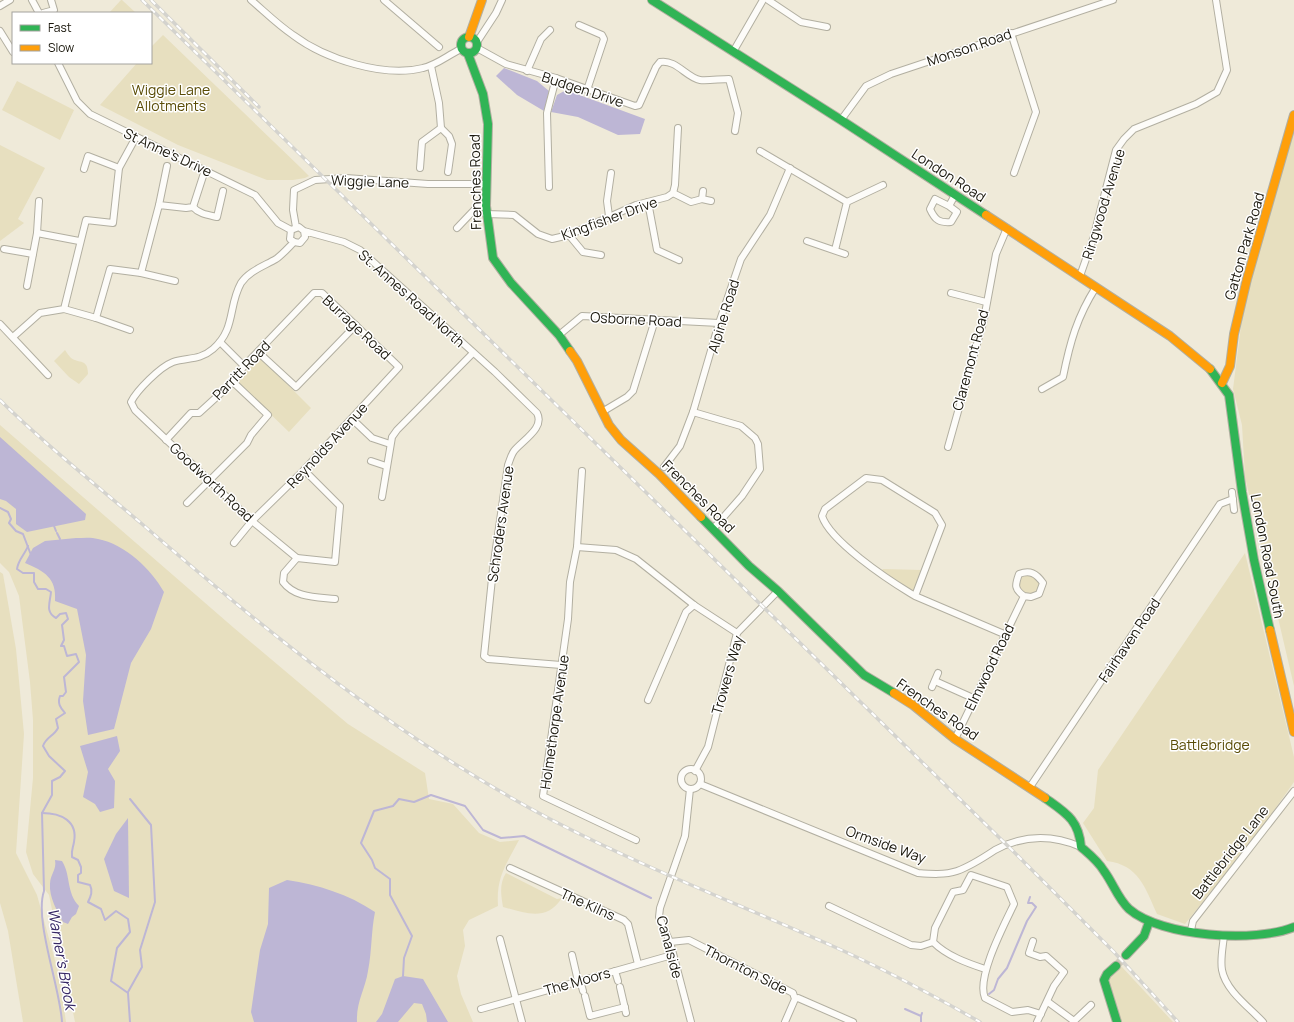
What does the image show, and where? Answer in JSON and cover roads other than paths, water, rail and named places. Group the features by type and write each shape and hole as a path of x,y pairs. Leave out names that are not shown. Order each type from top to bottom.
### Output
{"street":[{"path":"0,6 10,0"},
{"path":"32,0 38,12"},
{"path":"51,0 55,12"},
{"path":"251,0 301,41 322,52 346,61 392,70 415,70 431,66 465,52 477,45 502,0"},
{"path":"384,0 440,47"},
{"path":"469,37 482,0"},
{"name":"London Road","path":"652,0 841,120 1080,276 1185,347 1212,371 1222,384"},
{"path":"732,52 763,0"},
{"path":"768,0 801,22 827,27"},
{"name":"Monson Road","path":"841,120 866,86 891,74 1113,0"},
{"name":"Ringwood Avenue","path":"1080,276 1093,239 1116,150 1124,139 1134,129 1196,104 1217,92 1227,70 1216,0"},
{"path":"579,25 602,35 604,39 587,90"},
{"path":"527,71 541,39 550,30"},
{"path":"0,31 12,50"},
{"path":"1011,33 1036,112 1014,173"},
{"path":"465,52 461,42 463,39 469,37"},
{"path":"469,37 477,45"},
{"name":"Budgen Drive","path":"477,45 506,64 556,78 587,90 637,106 658,64 666,62 681,68 699,80 729,80 738,113 735,131"},
{"name":"Frenches Road","path":"465,52 483,94 488,124 486,210 493,258 511,283 560,335 577,361 609,425 622,440 659,474 749,566 778,591 864,675 914,705 955,739 1030,787 1071,817 1080,834 1080,847"},
{"name":"St Anne's Drive","path":"59,64 78,101 90,114 254,195 278,223 293,229"},
{"path":"431,66 439,103 441,128 449,136 452,144 448,172"},
{"path":"549,187 547,113 556,78"},
{"name":"Gatton Park Road","path":"1222,384 1229,374 1234,336 1247,279 1294,116"},
{"path":"420,168 422,142 441,128"},
{"name":"Kingfisher Drive","path":"457,228 476,208 514,215 545,238 552,239 569,235 608,216 667,197 673,193 676,185 678,128"},
{"path":"64,309 86,220 113,223 119,168 136,137"},
{"path":"760,151 847,202"},
{"path":"84,169 88,156 119,168"},
{"path":"141,273 159,205 167,166"},
{"name":"Alpine Road","path":"664,467 680,446 693,412 719,323 741,258 770,215 790,168"},
{"path":"193,207 205,170"},
{"path":"608,216 607,201 611,173"},
{"name":"Wiggie Lane","path":"293,229 294,190 315,180 359,178 428,184 486,184"},
{"path":"834,250 847,202 883,184"},
{"path":"193,207 196,211 205,215 217,217 223,191"},
{"path":"702,199 703,191"},
{"path":"673,193 691,202 702,199 711,201"},
{"path":"949,206 955,195"},
{"path":"935,199 949,206 957,212 951,222 942,223 934,218 930,209 935,199"},
{"path":"27,286 37,233 39,201"},
{"path":"648,202 658,250 679,260"},
{"path":"159,205 186,208 193,207"},
{"path":"244,366 220,342 228,330 237,293 248,275 276,259 294,242 302,242 305,236 302,228 293,229 289,236 294,242"},
{"name":"Claremont Road","path":"948,447 984,319 996,254 1008,228"},
{"name":"St. Annes Road North","path":"304,231 344,242 360,250 473,353"},
{"path":"37,233 80,241"},
{"path":"569,235 583,252 601,255"},
{"path":"807,241 845,254"},
{"path":"4,249 33,254"},
{"path":"96,318 110,269 141,273 175,281"},
{"path":"1042,389 1063,377 1075,328 1081,312 1096,287"},
{"name":"Burrage Road","path":"312,295 322,293 399,367"},
{"path":"951,293 986,302"},
{"name":"Parritt Road","path":"166,440 191,413 198,413 233,382 244,366 312,295"},
{"path":"13,337 40,314 64,309 130,330"},
{"name":"Osborne Road","path":"560,335 582,316 719,323"},
{"path":"602,412 627,397 633,391 655,320"},
{"path":"0,324 48,375"},
{"path":"258,352 296,387 356,325"},
{"name":"Goodworth Road","path":"220,342 213,349 195,359 172,362 164,367 142,387 131,402 135,410 252,521 298,558"},
{"path":"382,497 390,444 397,430 473,353"},
{"name":"Schroders Avenue","path":"473,353 534,410 539,420 538,426 514,451 508,465 492,577 484,656 488,659 561,665"},
{"name":"Reynolds Avenue","path":"234,543 252,521 304,470 399,367"},
{"path":"187,503 247,443 250,435 268,415 233,382"},
{"name":"London Road South","path":"1222,384 1228,395 1231,410 1242,492 1254,560 1294,732"},
{"path":"693,412 741,426 755,438 758,444 760,469 742,496 713,529"},
{"path":"352,419 372,438 390,444"},
{"path":"371,461 386,466"},
{"path":"304,470 340,506 335,562 298,558 284,574 283,582 293,592 335,599"},
{"name":"Holmethorpe Avenue","path":"582,471 577,547 570,582 568,619 543,796 636,840"},
{"path":"915,596 942,525 935,513 882,480 866,478 825,509 822,516 827,527 875,571 915,596 1004,634"},
{"name":"Fairhaven Road","path":"1030,787 1220,504 1232,496 1234,510"},
{"path":"577,547 616,550 636,559 694,605 737,633"},
{"path":"1027,571 1038,575 1043,583 1039,594 1031,597 1024,596 1017,591 1015,584 1018,574 1027,571"},
{"name":"Trowers Way","path":"673,873 685,836 690,789 682,783 682,777 687,771 695,770 708,747 737,633 778,591"},
{"name":"Elmwood Road","path":"955,739 973,698 1024,596"},
{"path":"648,700 686,612 694,605"},
{"path":"932,687 938,673"},
{"path":"935,680 973,698"},
{"path":"690,789 697,787 700,784 700,775 695,770"},
{"name":"Ormside Way","path":"700,784 918,873 938,874 958,870 977,862 996,850 1022,840 1036,837 1060,839 1080,847 1092,856 1104,870 1120,898 1129,909 1139,917 1149,922"},
{"name":"Battlebridge Lane","path":"1191,930 1193,921 1294,791"},
{"name":"The Kilns","path":"510,868 624,920 628,924 638,964"},
{"name":"Canalside","path":"673,873 660,908 659,917 670,942 672,955 691,1022"},
{"path":"985,969 962,961 940,950 933,942 935,928 953,892 963,890 971,875 1007,887 1014,904 985,969 982,993 984,998 1012,1012 1028,1010 1041,1014"},
{"path":"829,906 911,945 921,946 933,942"},
{"path":"1126,955 1144,936 1149,922 1224,935 1251,937 1269,935 1294,927"},
{"path":"1224,935 1222,959 1227,983 1263,1022"},
{"path":"500,939 517,998 522,1022"},
{"name":"Thornton Side","path":"670,942 689,940 778,984 793,993 795,998 785,1022"},
{"path":"1033,941 1028,953 1040,957 1046,956 1064,972 1054,986 1048,1002 1037,1022"},
{"path":"572,955 590,1016 625,1006"},
{"name":"The Moors","path":"481,1009 672,955"},
{"path":"1116,966 1107,974 1104,980 1117,1022"},
{"path":"615,970 626,1014"},
{"path":"795,998 853,1022"},
{"path":"1048,1002 1073,1021 1091,1005"}],"waterway":[{"path":"0,508 8,512 11,519 9,523 16,531 23,534 31,555"},
{"path":"54,526 56,531"},
{"path":"57,533 60,539"},
{"name":"Warner's Brook","path":"28,546 17,569 23,573 34,573 34,582 38,589 46,589 51,592 49,610 53,616 56,618 60,614 66,613 68,619 62,625 64,640 61,646 64,646 67,656 76,654 79,662 64,677 66,692 63,696 60,696 59,701 60,706 65,713 56,719 58,728 43,746 49,756 65,771 60,777 52,781 52,795 42,813 44,891 42,919 62,1022"},
{"path":"403,976 404,958 412,936 390,895 390,879 375,868 372,860 361,843 374,811 393,806 399,799 414,802 431,795 465,806 483,830 501,838 524,836 651,898"},
{"path":"128,992 142,967 140,950 155,902 151,825 130,799"},
{"path":"42,813 49,813 62,817 71,824 75,835 72,857 78,860 81,867 81,873 78,875 78,882 90,885 91,887 91,894 88,902 101,909 105,920 116,911 128,919 130,932 117,948 111,981 128,993"},
{"path":"989,994 994,990 998,979 1007,968 1027,921 1036,907 1032,903 1028,903 1030,897"},
{"path":"128,993 130,1022"},
{"path":"905,1009 921,1016 922,1013"},
{"path":"921,1016 921,1022"}],"tunnel":[{"path":"1116,966 1126,955"}],"railway":[{"path":"142,0 1013,851 1114,952 1178,1022"},
{"path":"151,0 259,107"},
{"path":"0,400 52,448 287,645 388,720 441,755 550,819 618,853 867,962 980,1022"}],"park label":[{"name":"Wiggie Lane Allotments","path":"171,98"},
{"name":"Battlebridge","path":"1210,744"}]}
